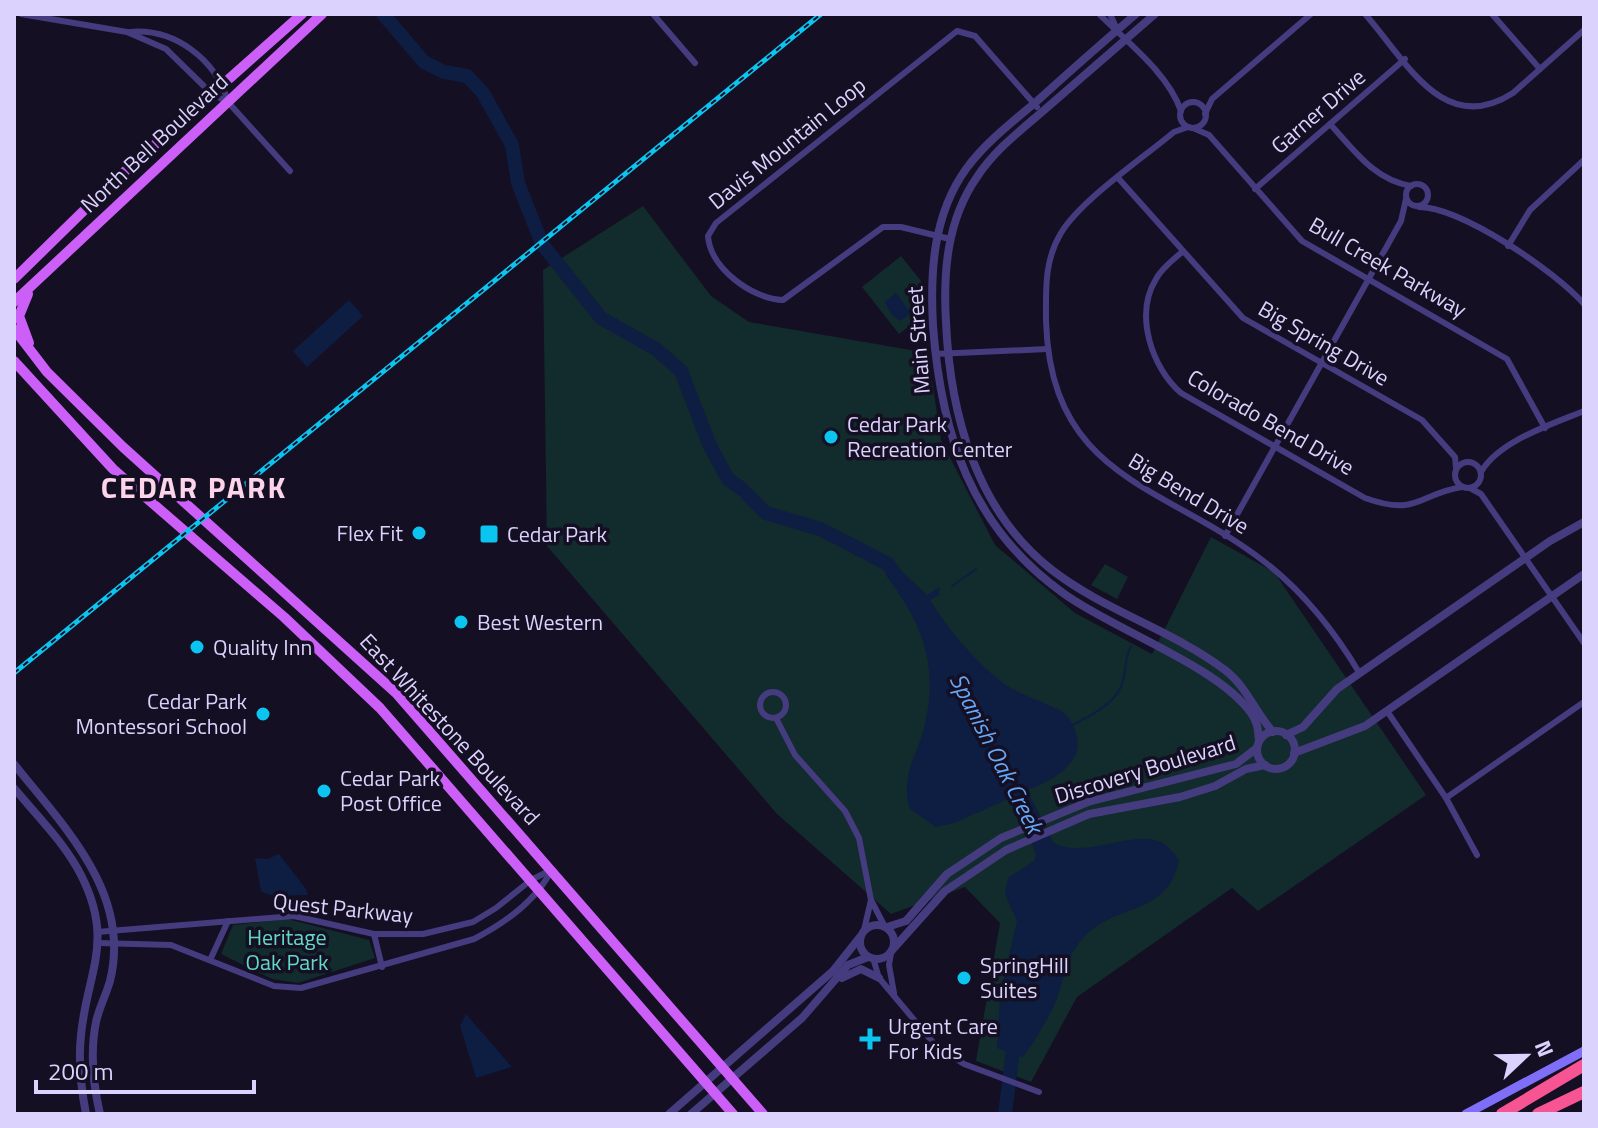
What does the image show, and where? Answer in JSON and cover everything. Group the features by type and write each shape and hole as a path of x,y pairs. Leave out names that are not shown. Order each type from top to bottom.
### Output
{"highway":[{"path":"1502,1114 1584,1065"},
{"path":"1538,1114 1584,1092"}],"main road":[{"name":"North Bell Boulevard","path":"17,275 114,181 302,14"},
{"name":"North Bell Boulevard","path":"14,302 322,14"},
{"path":"34,356 19,316 22,302 40,277"},
{"name":"East Whitestone Boulevard","path":"14,329 34,356 123,447 396,693 763,1114"},
{"name":"East Whitestone Boulevard","path":"14,361 113,469 284,617 380,708 733,1114"},
{"path":"1466,1114 1584,1051"}],"street":[{"path":"21,14 127,32 151,30 184,44 223,83 228,102"},
{"path":"653,14 695,63"},
{"path":"1099,14 1118,30 1176,96 1181,114 1191,128 1205,116 1212,99 1311,14"},
{"path":"1110,14 1118,30"},
{"name":"Main Street","path":"1136,14 984,148 965,170 944,214 931,282 940,399 951,437 972,488 1004,538 1064,594 1225,688 1251,713 1258,726 1258,745"},
{"name":"Main Street","path":"1155,14 1010,139 976,178 950,239 944,282 947,353 962,434 982,481 1013,530 1052,570 1225,669 1249,695 1273,732"},
{"path":"1365,14 1435,95 1460,107 1473,109 1500,101 1584,30"},
{"path":"1492,14 1540,69"},
{"name":"Davis Mountain Loop","path":"950,239 901,227 883,227 783,300 762,296 734,279 711,251 708,236 716,223 957,31 975,36 1042,112"},
{"path":"127,32 177,56 212,94 228,102 290,171"},
{"name":"Garner Drive","path":"1255,189 1405,59"},
{"path":"1176,96 1194,103 1205,116"},
{"path":"1181,114 1194,103 1212,99"},
{"name":"Big Bend Drive","path":"1174,132 1181,114"},
{"name":"Bull Creek Parkway","path":"1205,116 1209,135"},
{"path":"1330,124 1370,168 1395,183 1421,185 1436,207"},
{"name":"Big Bend Drive","path":"1191,128 1174,132 1074,218 1052,250 1047,265 1047,349 1066,407 1083,438 1098,456 1135,485 1225,536 1287,580 1316,611 1360,674"},
{"name":"Bull Creek Parkway","path":"1191,128 1209,135 1302,241 1507,359 1545,428"},
{"path":"1508,246 1530,210 1584,160"},
{"name":"Big Spring Drive","path":"1119,179 1243,318 1422,420 1455,457"},
{"path":"1395,183 1417,207 1436,207 1548,270 1584,304"},
{"path":"1225,536 1401,221 1411,186"},
{"path":"1401,221 1428,200 1428,192"},
{"name":"Colorado Bend Drive","path":"1182,252 1157,277 1149,296 1150,345 1158,367 1171,384 1192,401 1365,498 1386,505 1416,504 1449,489 1462,487"},
{"path":"1578,297 1584,291"},
{"path":"935,354 1047,349"},
{"path":"1481,494 1481,472 1486,463 1545,428 1584,411"},
{"path":"951,437 962,434"},
{"path":"1449,489 1455,472 1455,457 1486,463"},
{"path":"1455,472 1471,462"},
{"path":"1471,462 1481,472"},
{"path":"1455,472 1462,487 1481,494 1584,643"},
{"path":"1470,488 1480,481"},
{"path":"1584,522 1327,698 1303,727 1286,735 1273,732 1258,745 1265,765 1283,767 1294,753 1365,726 1584,574"},
{"path":"1004,538 1013,530"},
{"path":"1117,625 1125,613"},
{"path":"776,718 786,706 778,693 770,693 763,697 762,712 776,718 795,755 853,825 871,900 894,937 889,965 894,993"},
{"path":"1446,798 1584,702"},
{"path":"1387,711 1446,798 1477,855"},
{"path":"1286,735 1294,753"},
{"name":"Discovery Boulevard","path":"885,926 906,921 947,874 1001,838 1103,797 1236,764 1258,745"},
{"path":"14,764 86,855 103,892 113,943 110,980 94,1035 94,1076 100,1114"},
{"name":"Discovery Boulevard","path":"892,951 945,891 1006,850 1069,822 1109,809 1180,797 1215,786 1246,769 1265,765"},
{"path":"14,788 77,867 90,895 98,943 81,1032 79,1069 86,1114"},
{"name":"Quest Parkway","path":"97,932 294,916 374,934 423,934 458,928 496,908 531,880 551,871"},
{"name":"Quest Parkway","path":"98,943 171,945 211,958 263,981 288,988 312,986 463,943 499,926 541,891 551,871"},
{"path":"871,900 861,948 870,958 879,978"},
{"path":"211,958 229,920"},
{"path":"669,1114 833,971 862,934 873,925 885,926"},
{"path":"458,928 463,943"},
{"path":"374,934 382,967"},
{"path":"829,990 848,965 892,951"},
{"path":"691,1114 853,970 867,970 879,978 936,1046 964,1064 1039,1092"}],"green space":[{"path":"643,206 711,296 749,322 928,353 941,440 995,545 1075,613 1152,654 1211,537 1274,572 1426,795 1258,911 1232,888 1077,997 1031,1082 976,1061 1000,923 965,887 891,914 777,814 547,546 543,270"},
{"path":"901,256 921,281 921,317 899,334 862,287"},
{"path":"1105,564 1128,577 1117,599 1091,585"},
{"name":"Heritage Oak Park","path":"288,919 369,940 375,958 298,983 272,979 221,954 233,925"}],"water":[{"path":"896,293 911,313 900,321 891,314 885,302"},
{"path":"349,300 363,316 307,367 293,351"},
{"path":"888,564 895,565 927,595 940,587 939,595 930,600 953,633 980,663 1006,685 1061,711 1070,720 1078,742 1072,761 1056,776 1027,790 1054,843 1080,848 1149,839 1164,843 1179,860 1173,878 1164,891 1153,900 1098,926 1077,945 1052,1010 1023,1057 997,1048 1000,995 1017,921 1005,894 1008,878 1034,861 1036,855 1015,796 954,823 936,827 910,809 908,778 928,709 929,668 919,630 886,575"},
{"path":"279,854 308,895 278,896 261,891 255,858 267,859"},
{"path":"466,1014 512,1067 476,1078 460,1026"}],"waterway":[{"name":"Spanish Oak Creek","path":"383,14 424,62 444,72 467,76 483,93 512,145 518,183 542,244 601,318 656,349 681,371 710,446 728,479 742,489"},
{"name":"Spanish Oak Creek","path":"747,494 766,513 820,529 888,564 899,580"},
{"path":"952,586 976,569"},
{"path":"1073,725 1117,694 1131,646"},
{"name":"Spanish Oak Creek","path":"1005,1114 1013,1050 1019,1035"}],"railway":[{"path":"14,673 821,14"}],"place":[{"name":"Cedar Park Recreation Center","path":"831,437"},
{"name":"Flex Fit","path":"419,533"},
{"name":"Cedar Park","path":"489,534"},
{"name":"Best Western","path":"461,622"},
{"name":"Quality Inn","path":"197,647"},
{"name":"Cedar Park Montessori School","path":"263,714"},
{"name":"Cedar Park Post Office","path":"324,791"},
{"name":"SpringHill Suites","path":"964,978"},
{"name":"Urgent Care For Kids","path":"870,1039"}],"district":[{"name":"CEDAR PARK","path":"194,487"}]}
